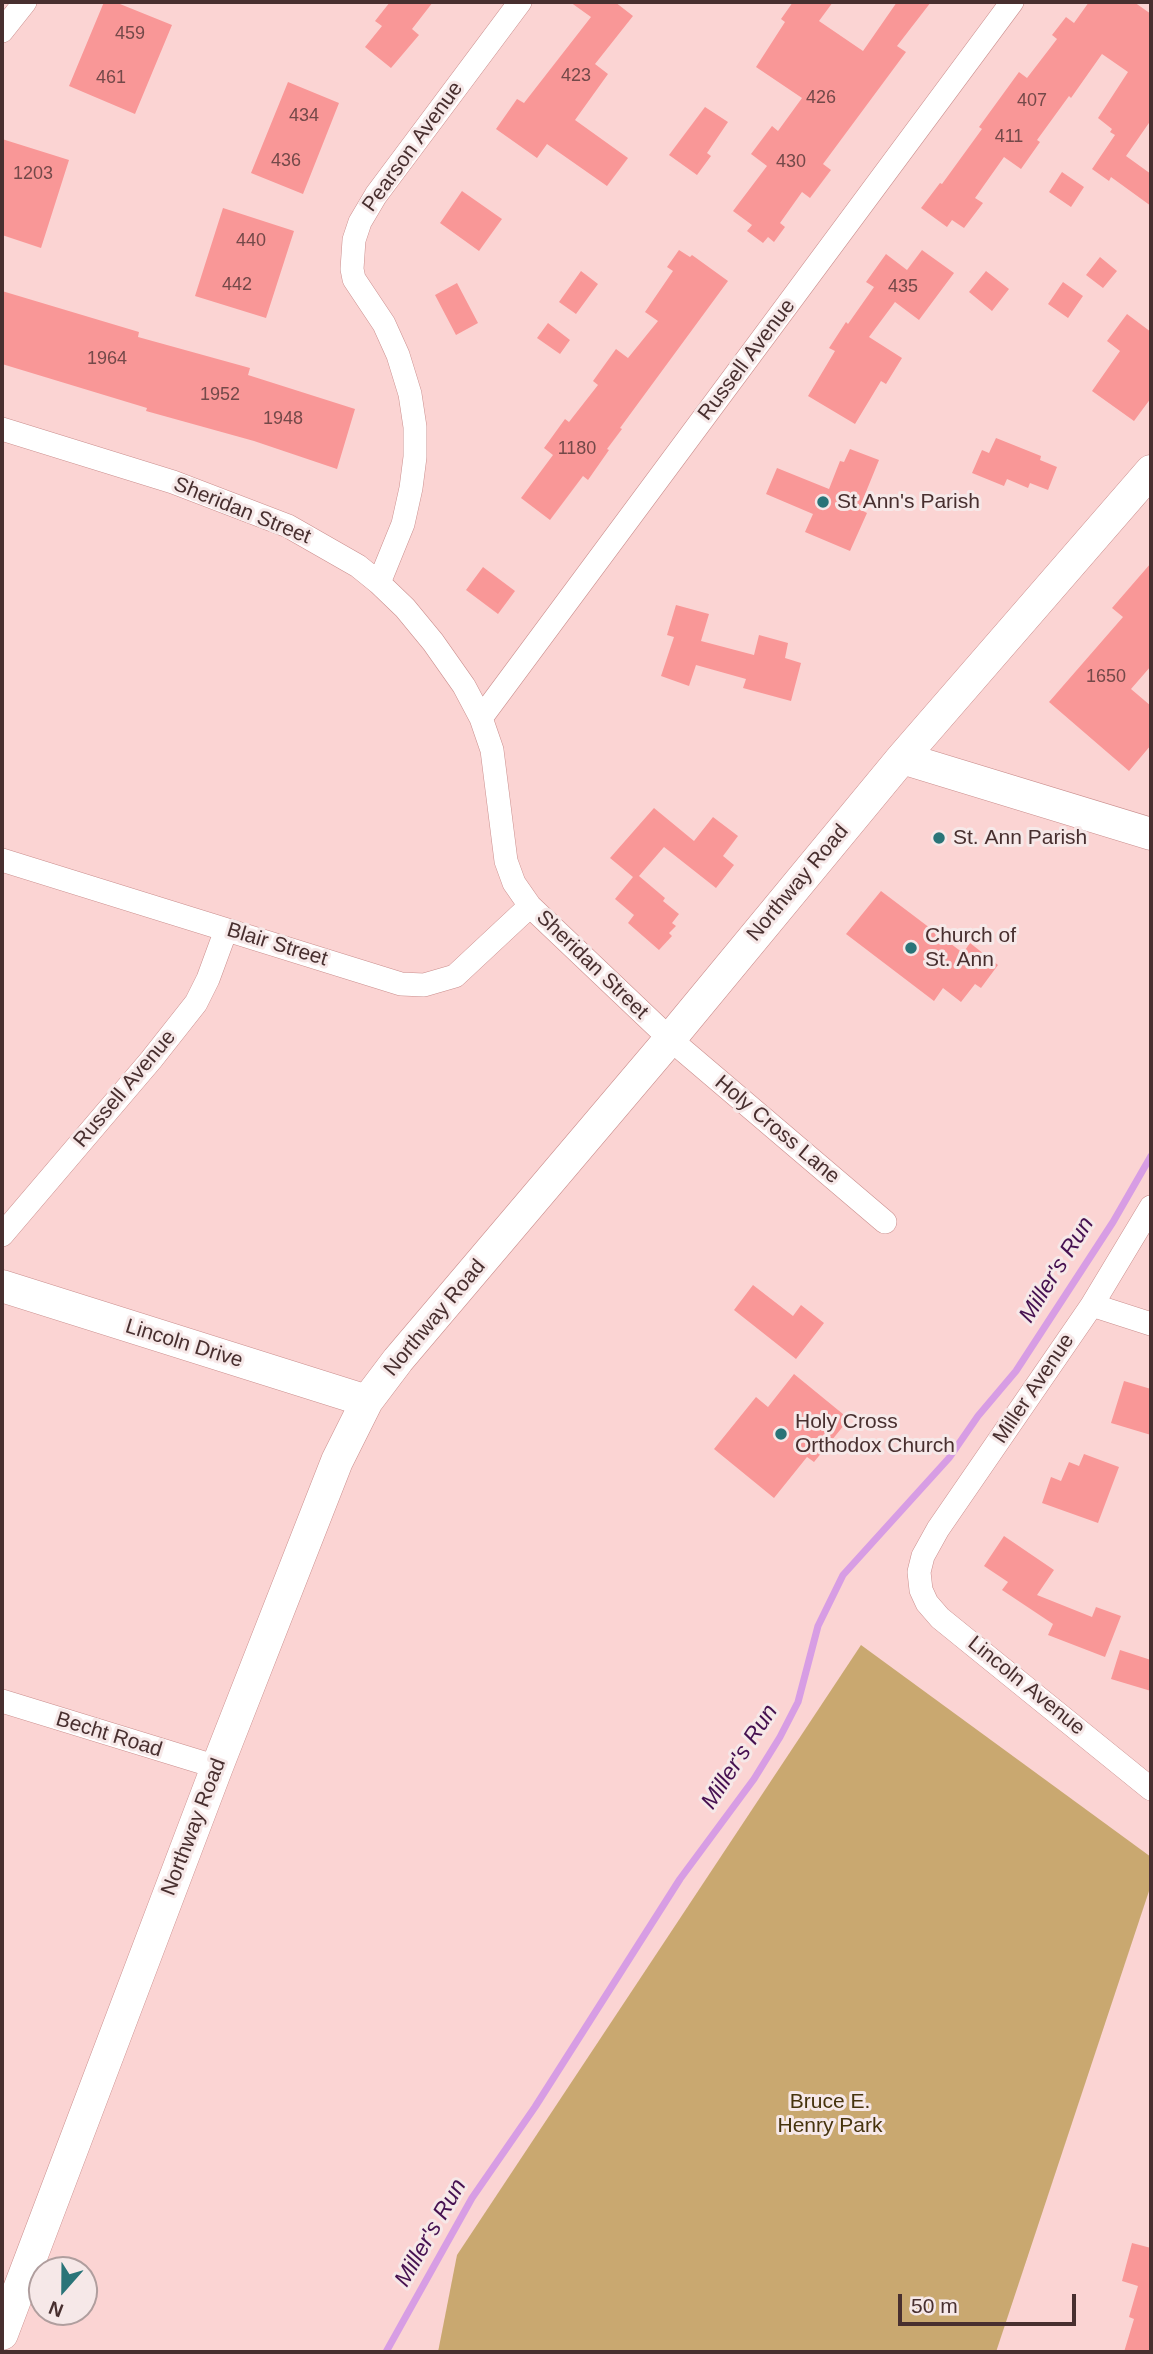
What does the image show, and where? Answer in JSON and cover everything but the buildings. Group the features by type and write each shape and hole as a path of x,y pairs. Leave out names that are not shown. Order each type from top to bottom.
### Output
{"street":[{"path":"2,31 25,2"},
{"name":"Pearson Avenue","path":"379,583 402,524 411,488 415,427 410,394 398,355 384,324 354,279 354,240 360,222 376,195 520,2"},
{"name":"Russell Avenue","path":"481,718 1012,2"},
{"name":"Sheridan Street","path":"2,429 173,482 288,526 358,566 379,583 405,608 433,642 464,686 481,718 492,750 506,861 514,883 530,906 670,1039"},
{"name":"Northway Road","path":"2,2334 217,1767 337,1461 367,1401 398,1360 670,1039 902,758 1151,471"},
{"path":"902,758 1151,834"},
{"name":"Blair Street","path":"2,860 401,984 424,985 455,976 530,906"},
{"name":"Russell Avenue","path":"2,1235 196,1003 226,930"},
{"name":"Holy Cross Lane","path":"670,1039 885,1222"},
{"name":"Miller Avenue","path":"919,1572 923,1556 938,1530 1092,1305 1151,1207"},
{"name":"Lincoln Drive","path":"2,1286 367,1401"},
{"path":"1092,1305 1151,1324"},
{"name":"Lincoln Avenue","path":"919,1572 921,1590 927,1603 940,1618 1151,1789"},
{"name":"Becht Road","path":"2,1701 217,1767"}],"green space":[{"name":"Bruce E. Henry Park","path":"861,1645 1151,1857 1151,1885 996,2352 438,2352 457,2255"}],"waterway":[{"name":"Miller's Run","path":"386,2352 472,2198 535,2107 680,1879 754,1779 780,1737 798,1702 818,1626 843,1575 949,1458 978,1416 1016,1371 1113,1222 1151,1156"}],"place":[{"name":"St Ann's Parish","path":"823,502"},
{"name":"St. Ann Parish","path":"939,838"},
{"name":"Church of St. Ann","path":"911,948"},
{"name":"Holy Cross Orthodox Church","path":"781,1434"}]}
